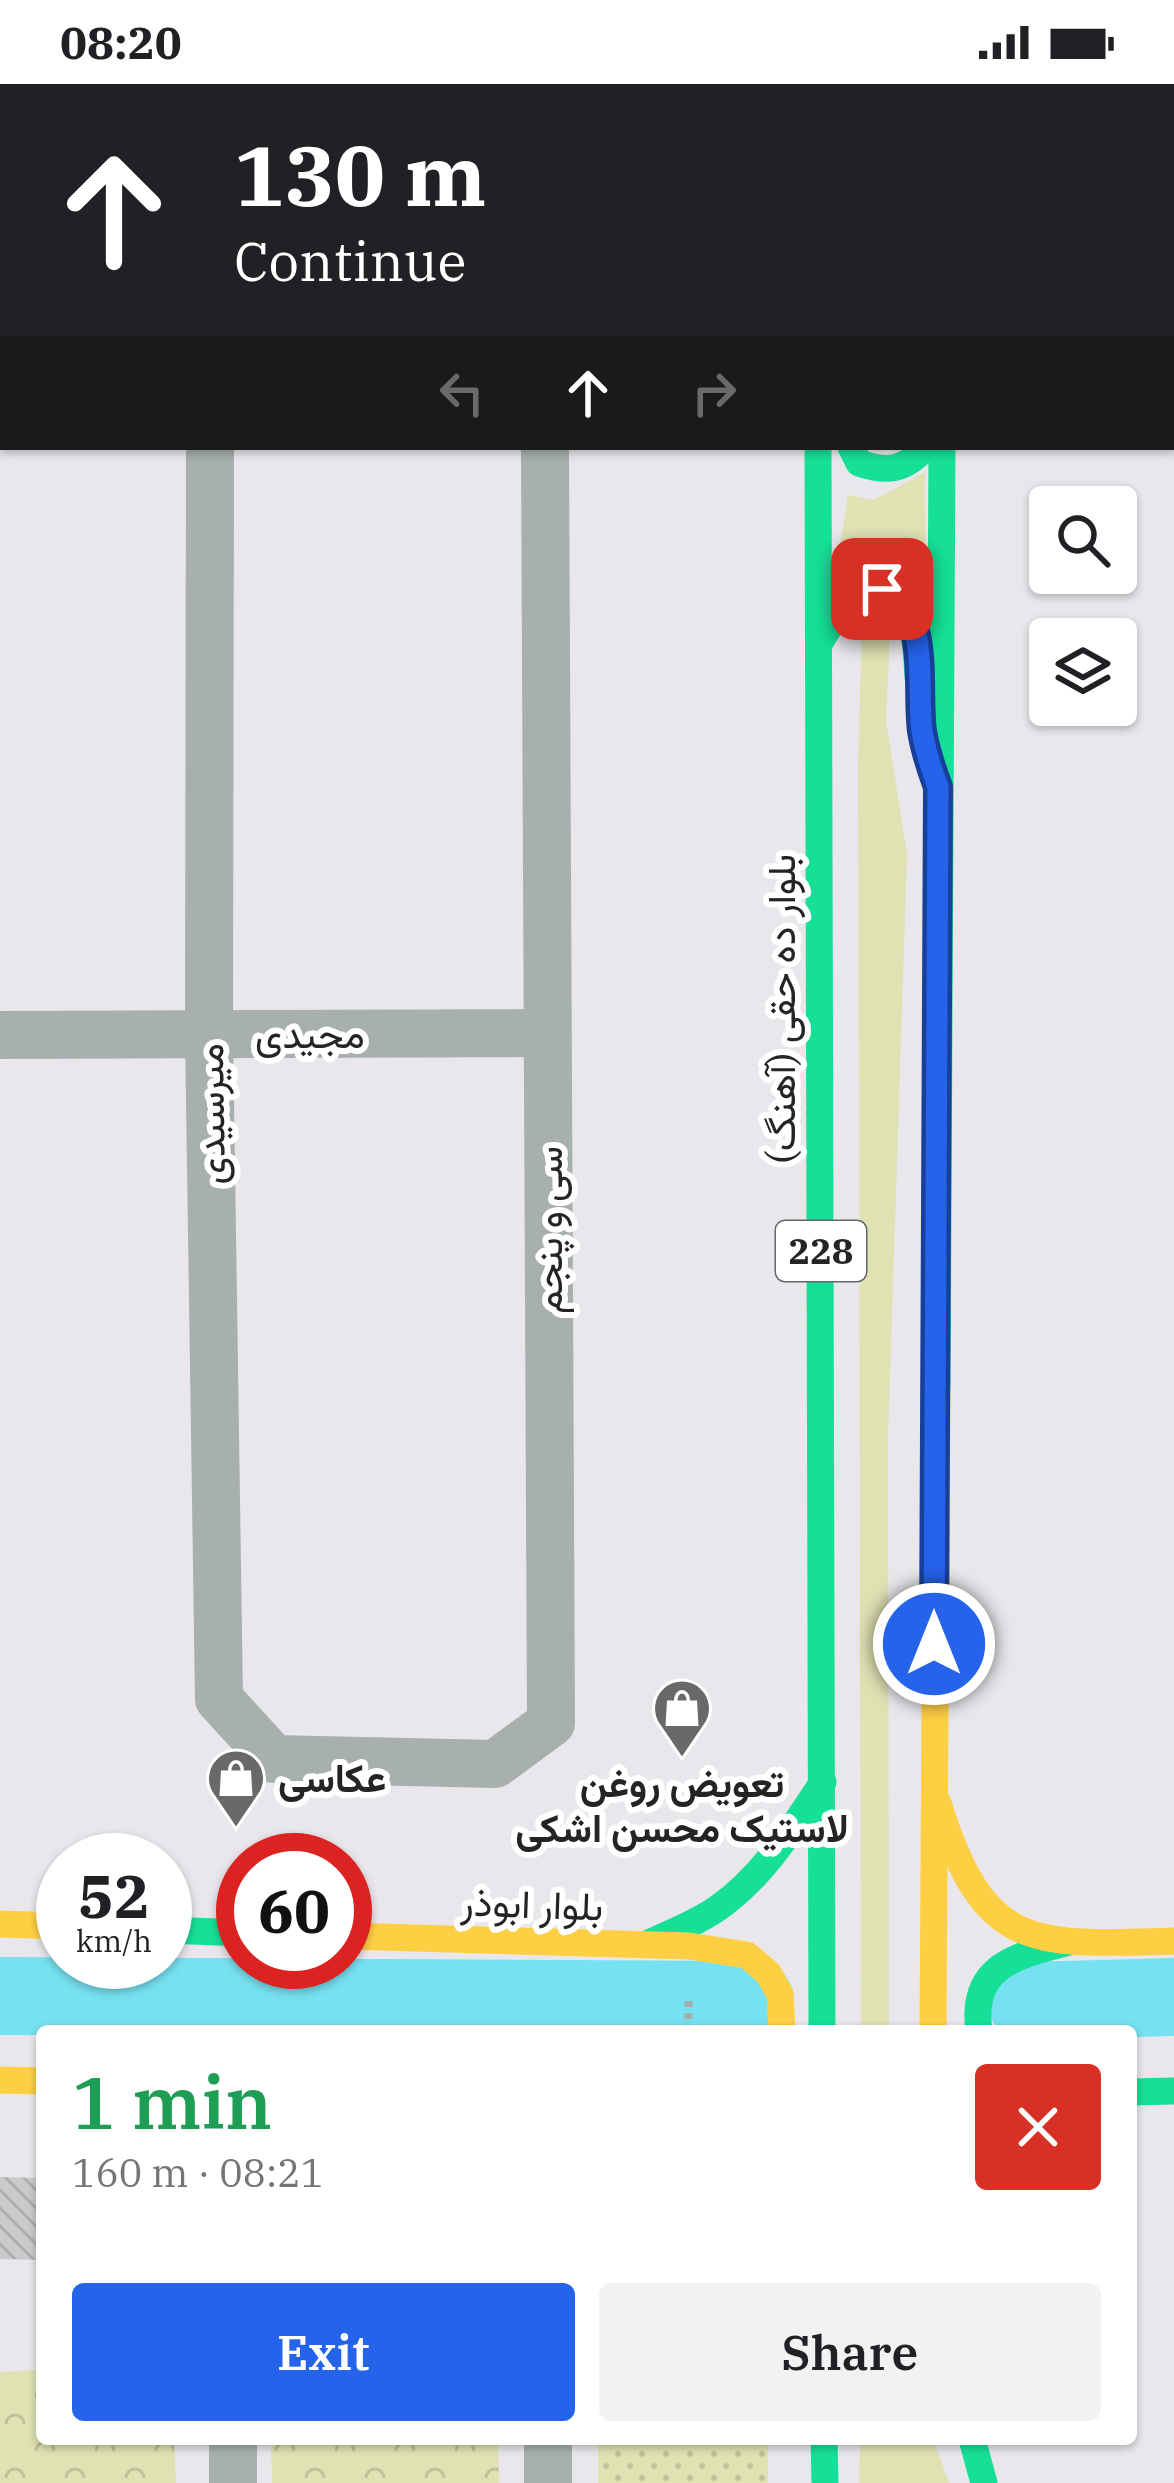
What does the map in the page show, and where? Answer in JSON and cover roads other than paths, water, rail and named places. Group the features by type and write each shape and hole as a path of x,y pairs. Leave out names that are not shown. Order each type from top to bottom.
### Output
{"main road":[{"name":"بلوار ده حقی (آهنگ)","path":"818,450 822,2025"},
{"path":"852,450 859,463 881,472 904,468 922,450"},
{"path":"933,2025 942,450"},
{"path":"819,644 848,595 882,589 894,593 911,617 917,640 919,697 928,758 938,787"},
{"path":"641,1947 723,1905 747,1884 776,1852 823,1782"},
{"path":"934,1787 963,1880 986,1911 1020,1931 1066,1943"},
{"path":"0,1924 36,1925"},
{"name":"بلوار ابوذر","path":"372,1937 716,1948 747,1954 768,1972 780,1994 782,2025"},
{"path":"977,2025 985,1978 1013,1956 1066,1943 1174,1941"},
{"path":"0,2080 36,2081"},
{"path":"1137,2092 1174,2092"},
{"path":"824,2445 824,2483"},
{"path":"974,2445 984,2483"}],"street":[{"name":"میرسیدی","path":"209,450 209,1034 219,1700 274,1759"},
{"name":"سی و پنجم","path":"274,1759 495,1764 551,1723 545,450"},
{"name":"مجیدی","path":"0,1035 547,1034"},
{"path":"232,2483 233,2445"},
{"path":"548,2445 548,2483"}],"waterway":[{"path":"0,1996 755,2000"},
{"path":"1026,2001 1174,1997"}],"place":[{"name":"تعویض روغن لاستیک محسن اشکی","path":"682,1759"},
{"name":"عکاسى","path":"236,1829"}]}
